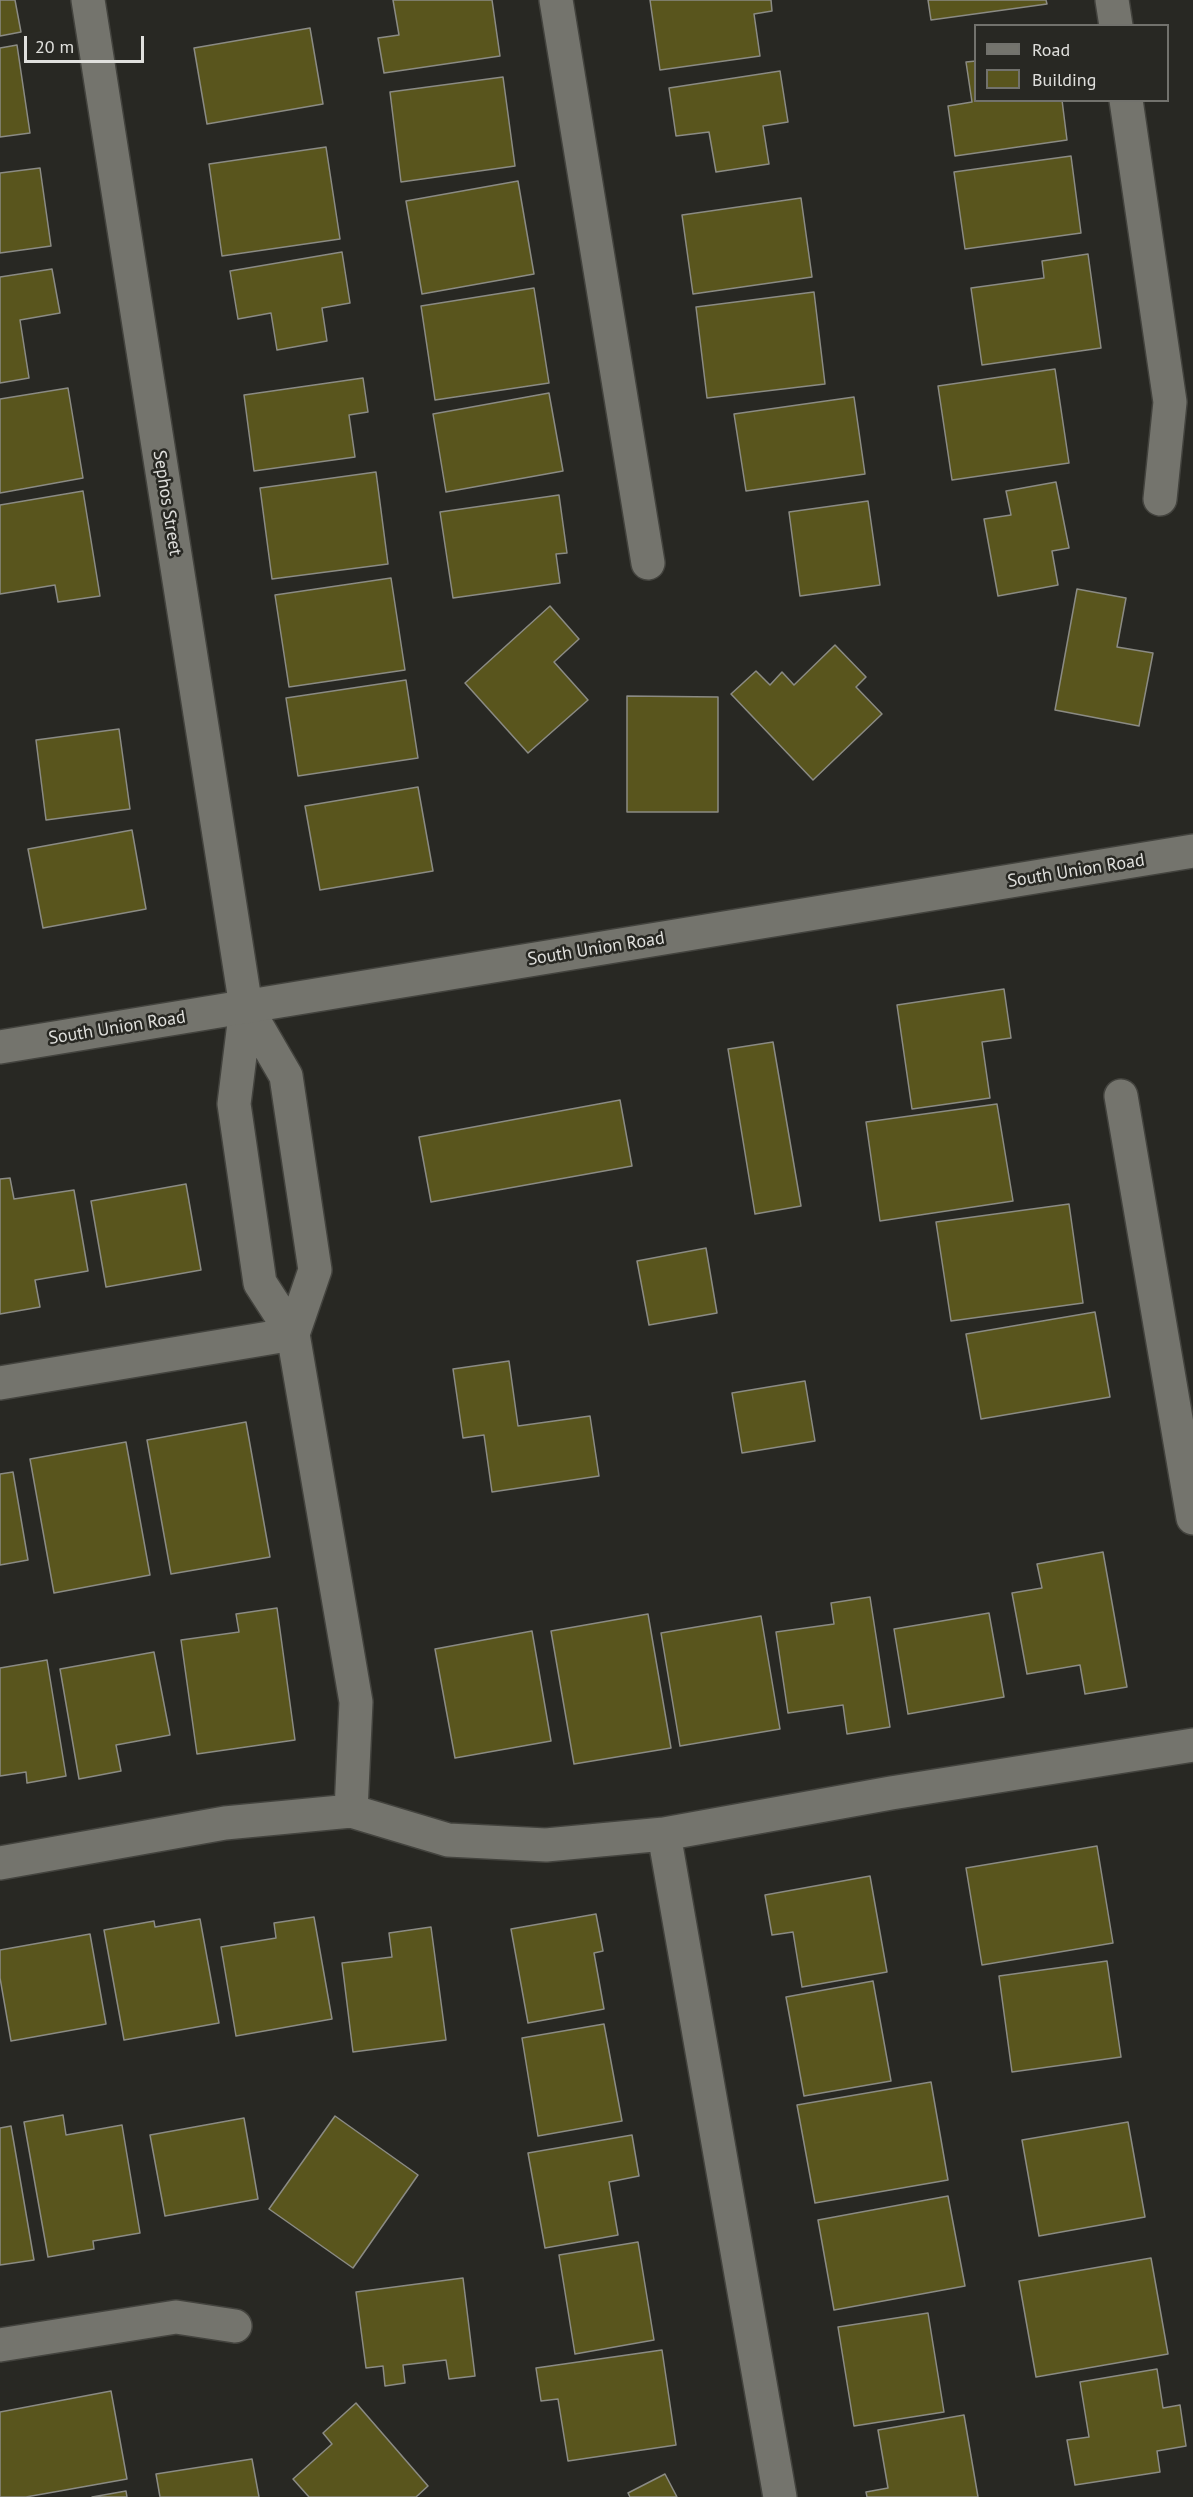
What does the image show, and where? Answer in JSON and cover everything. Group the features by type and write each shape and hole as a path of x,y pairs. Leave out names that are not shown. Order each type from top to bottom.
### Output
{"street":[{"name":"Sephos Street","path":"88,0 246,1007"},
{"path":"556,0 648,563"},
{"path":"1112,0 1116,24"},
{"path":"1126,102 1170,402 1160,499"},
{"name":"South Union Road","path":"0,1047 1193,851"},
{"path":"246,1007 234,1104 260,1283 293,1334 356,1702 351,1810"},
{"path":"246,1007 286,1076 315,1270 293,1334"},
{"path":"1121,1096 1193,1518"},
{"path":"0,1383 293,1334"},
{"path":"0,1863 225,1823 351,1810 448,1840 546,1845 664,1834 891,1793 1193,1745"},
{"path":"664,1834 780,2497"},
{"path":"0,2345 176,2317 235,2326"}],"building":[{"path":"0,0 15,0 21,32 0,36"},
{"path":"393,0 492,0 500,56 384,73 378,38 399,35"},
{"path":"650,0 771,0 772,11 754,14 760,56 660,70"},
{"path":"928,0 1046,0 1047,4 931,20"},
{"path":"310,28 323,104 207,124 194,48"},
{"path":"17,45 30,133 0,137 0,48"},
{"path":"974,61 974,102 1062,102 1067,140 955,156 948,106 972,102 966,62"},
{"path":"780,71 788,122 763,126 769,164 716,172 709,132 676,136 669,88"},
{"path":"503,77 515,166 401,182 390,92"},
{"path":"326,147 340,239 222,256 209,164"},
{"path":"1071,156 1081,233 965,249 954,172"},
{"path":"40,168 51,246 0,253 0,173"},
{"path":"518,181 534,274 422,294 406,201"},
{"path":"801,198 812,277 693,294 682,215"},
{"path":"342,252 350,303 322,308 327,341 277,350 271,313 238,319 230,271"},
{"path":"1088,254 1101,348 982,365 971,288 1044,278 1042,261"},
{"path":"52,269 60,313 20,320 29,378 0,383 0,277"},
{"path":"534,288 549,383 435,400 421,306"},
{"path":"814,292 825,384 707,398 696,307"},
{"path":"1055,369 1069,463 952,480 938,386"},
{"path":"363,378 368,412 349,415 355,457 254,471 244,395"},
{"path":"68,388 83,478 0,493 0,399"},
{"path":"549,393 563,471 446,492 433,414"},
{"path":"854,397 865,474 746,491 734,414"},
{"path":"376,472 388,564 272,579 260,488"},
{"path":"1056,482 1069,548 1052,551 1058,585 998,596 984,519 1011,515 1006,491"},
{"path":"83,491 100,596 58,602 55,585 0,594 0,505"},
{"path":"559,495 567,553 556,554 560,583 453,598 440,512"},
{"path":"868,501 880,585 800,596 789,512"},
{"path":"391,578 405,670 289,687 275,595"},
{"path":"1077,589 1126,598 1117,647 1153,653 1139,726 1055,710"},
{"path":"550,606 579,639 554,662 588,700 528,753 465,683"},
{"path":"835,645 866,677 856,687 882,714 813,780 731,694 756,671 770,685 782,672 794,685"},
{"path":"406,680 418,758 298,776 286,698"},
{"path":"627,696 718,697 718,812 627,812"},
{"path":"119,729 130,809 46,820 36,740"},
{"path":"418,787 433,871 320,890 305,806"},
{"path":"132,830 146,909 43,928 28,849"},
{"path":"1004,989 1011,1038 982,1042 990,1098 912,1109 897,1005"},
{"path":"773,1042 801,1206 755,1214 728,1049"},
{"path":"620,1100 632,1166 431,1202 419,1137"},
{"path":"997,1104 1013,1201 880,1221 866,1122"},
{"path":"10,1178 14,1199 74,1190 88,1271 35,1280 40,1307 0,1314 0,1179"},
{"path":"186,1184 201,1270 106,1287 91,1201"},
{"path":"1069,1204 1083,1303 951,1321 936,1222"},
{"path":"706,1248 717,1313 649,1325 637,1261"},
{"path":"1095,1312 1110,1397 981,1419 966,1334"},
{"path":"509,1361 518,1426 590,1416 599,1476 492,1492 484,1435 463,1438 453,1369"},
{"path":"805,1381 815,1441 742,1453 732,1393"},
{"path":"246,1422 270,1557 171,1574 147,1440"},
{"path":"126,1442 150,1575 54,1593 30,1459"},
{"path":"13,1472 28,1560 0,1565 0,1474"},
{"path":"1103,1552 1127,1687 1085,1694 1080,1665 1027,1674 1012,1593 1042,1588 1037,1564"},
{"path":"870,1597 890,1727 847,1734 843,1705 788,1713 776,1632 834,1624 831,1603"},
{"path":"277,1608 295,1740 197,1754 181,1640 239,1632 236,1614"},
{"path":"989,1613 1004,1697 908,1714 894,1629"},
{"path":"648,1614 671,1748 574,1764 551,1631"},
{"path":"761,1616 780,1729 680,1746 661,1633"},
{"path":"532,1631 551,1741 455,1758 435,1649"},
{"path":"154,1652 170,1735 116,1745 121,1771 79,1779 60,1669"},
{"path":"47,1660 66,1776 27,1783 26,1772 0,1776 0,1668"},
{"path":"1097,1846 1113,1943 982,1965 966,1868"},
{"path":"870,1876 887,1972 802,1987 793,1932 772,1935 765,1895"},
{"path":"596,1914 603,1951 594,1953 604,2009 528,2023 511,1929"},
{"path":"314,1917 332,2019 236,2036 221,1947 276,1938 274,1923"},
{"path":"200,1919 219,2023 124,2040 104,1930 154,1921 155,1927"},
{"path":"431,1927 446,2040 353,2052 342,1963 392,1957 389,1933"},
{"path":"90,1934 106,2024 11,2041 0,1978 0,1950"},
{"path":"1107,1961 1121,2057 1012,2072 999,1976"},
{"path":"873,1981 891,2081 804,2096 786,1997"},
{"path":"604,2024 622,2121 538,2136 522,2038"},
{"path":"931,2082 948,2180 815,2203 797,2105"},
{"path":"63,2115 66,2135 122,2125 140,2233 93,2241 94,2249 48,2257 24,2122"},
{"path":"335,2116 418,2175 353,2268 269,2209"},
{"path":"244,2118 258,2199 165,2216 150,2135"},
{"path":"1128,2122 1145,2217 1039,2236 1022,2140"},
{"path":"11,2126 34,2260 0,2265 0,2128"},
{"path":"632,2135 639,2176 609,2182 618,2235 545,2248 528,2153"},
{"path":"948,2196 965,2286 834,2310 818,2220"},
{"path":"638,2242 654,2340 575,2354 559,2255"},
{"path":"1151,2258 1168,2354 1036,2377 1019,2281"},
{"path":"463,2278 475,2376 449,2379 446,2360 403,2365 405,2383 385,2386 383,2366 366,2368 356,2292"},
{"path":"928,2313 944,2412 854,2426 838,2327"},
{"path":"662,2350 676,2445 568,2461 558,2399 541,2401 536,2368"},
{"path":"1157,2369 1163,2408 1180,2405 1186,2446 1157,2451 1160,2472 1075,2485 1067,2440 1089,2437 1080,2382"},
{"path":"111,2391 127,2479 26,2497 0,2497 0,2412"},
{"path":"356,2403 428,2486 416,2497 309,2497 293,2479 332,2444 323,2433"},
{"path":"964,2415 978,2497 867,2497 866,2492 888,2488 878,2430"},
{"path":"252,2459 259,2497 160,2497 156,2474"},
{"path":"665,2474 677,2497 630,2497 628,2493"},
{"path":"126,2491 127,2497 92,2497"}]}
